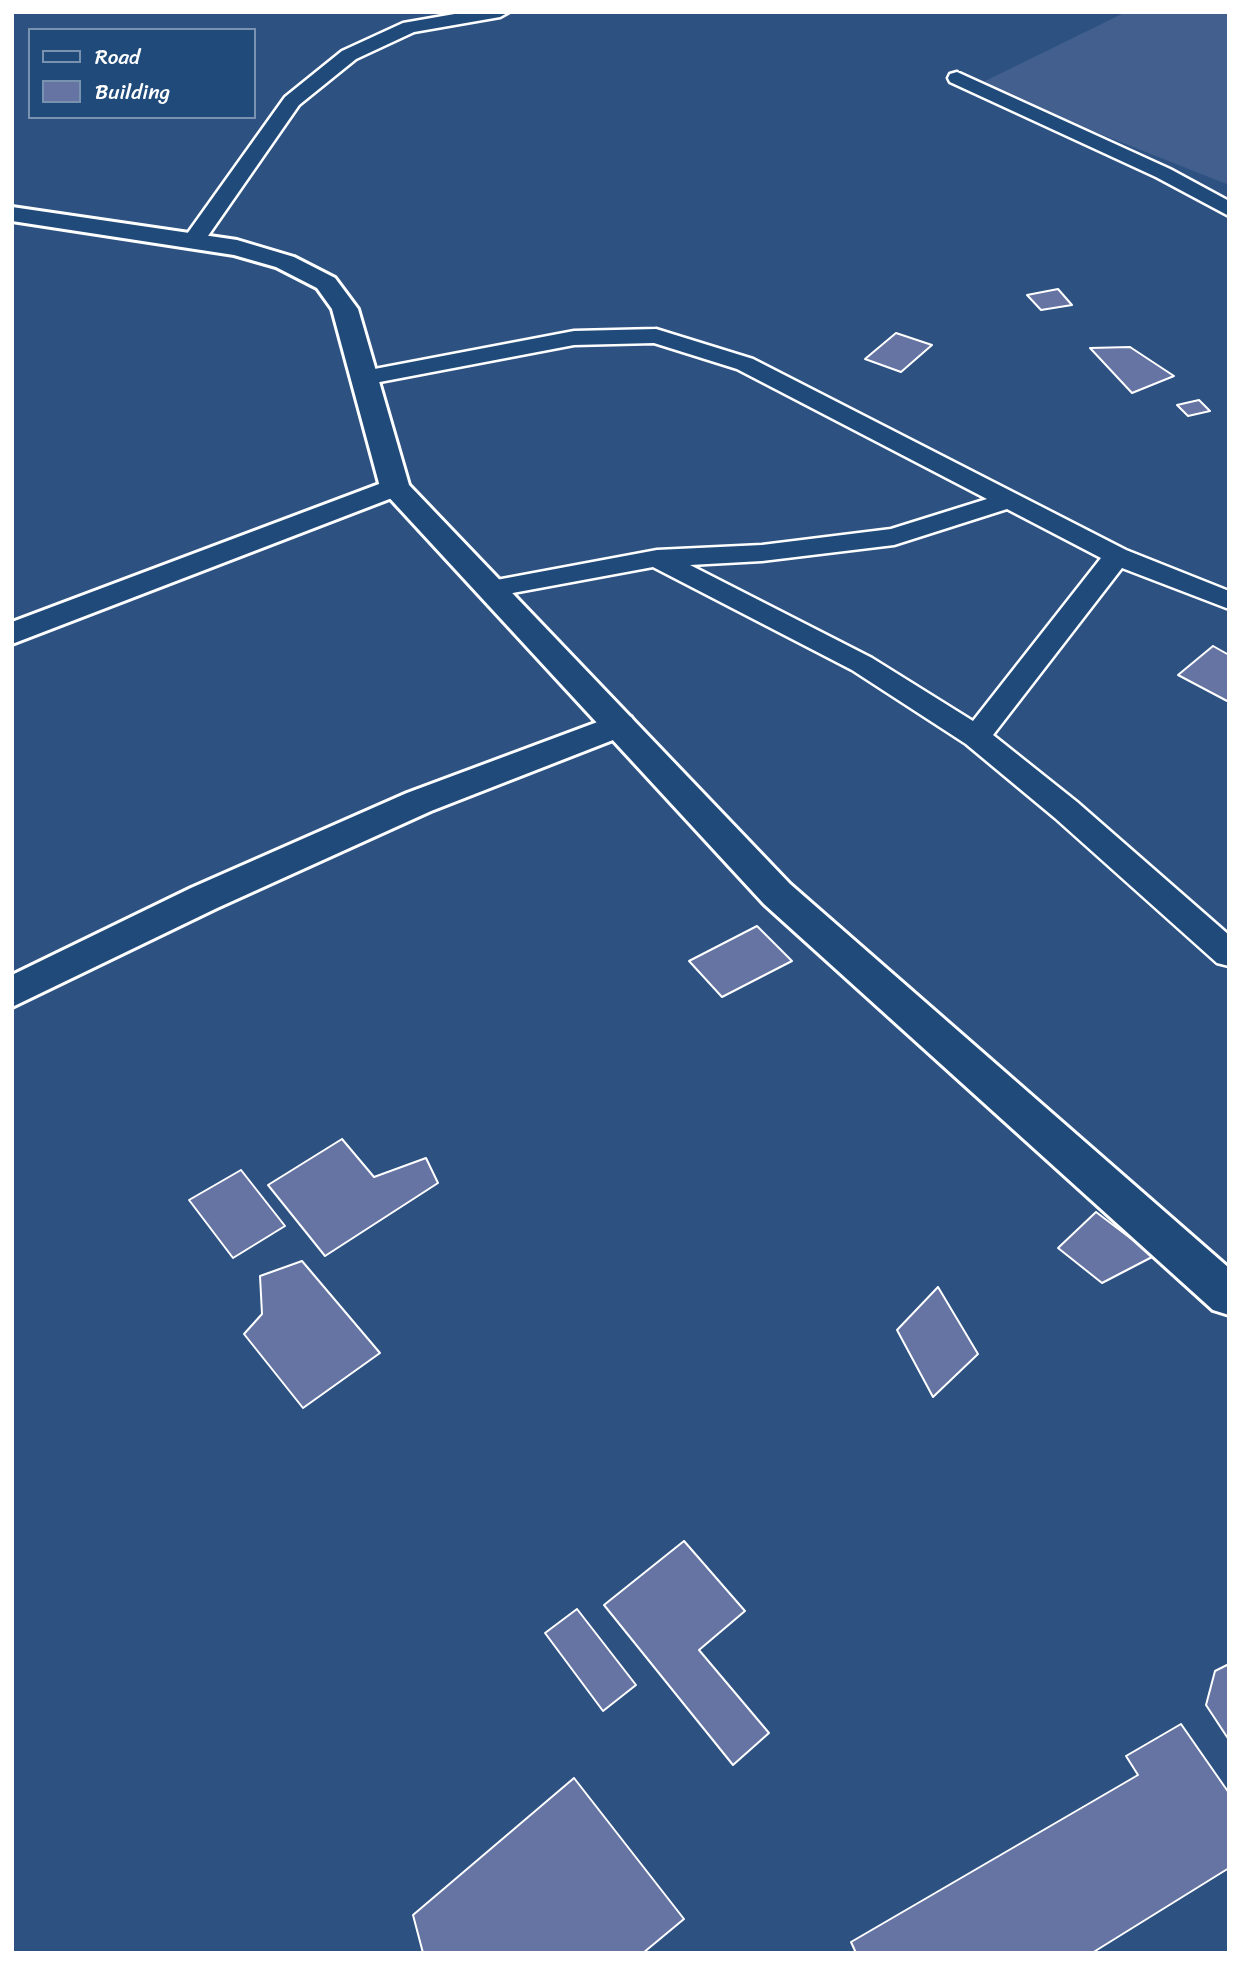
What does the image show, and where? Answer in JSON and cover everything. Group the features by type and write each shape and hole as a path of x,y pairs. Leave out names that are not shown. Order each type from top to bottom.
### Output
{"street":[{"path":"12,214 237,248 285,262 326,283 345,309 395,487 777,894 1229,1296"},
{"path":"12,634 395,487"},
{"path":"12,992 204,898 419,802 619,725"}],"lane":[{"path":"193,241 292,101 349,55 409,27 500,12"},
{"path":"957,78 1164,173 1229,209"},
{"path":"364,378 574,338 656,335 745,364 1117,556 1229,601"},
{"path":"491,589 657,558 762,553 894,537 1010,500"},
{"path":"976,737 1117,556"},
{"path":"657,558 862,664 976,737 1066,810 1229,954"}],"shaded area":[{"path":"1126,12 1229,12 1229,185 977,85"}],"building":[{"path":"1058,289 1072,305 1041,310 1027,295"},
{"path":"896,333 932,345 901,372 865,359"},
{"path":"1130,347 1174,376 1132,393 1090,348"},
{"path":"1199,400 1210,411 1188,416 1177,405"},
{"path":"1213,646 1229,655 1229,702 1178,675"},
{"path":"757,926 792,961 722,997 689,961"},
{"path":"342,1139 374,1177 426,1158 438,1183 325,1256 268,1185"},
{"path":"241,1170 285,1226 233,1258 189,1200"},
{"path":"1096,1212 1154,1256 1102,1283 1058,1248"},
{"path":"302,1261 380,1353 303,1408 244,1334 262,1314 260,1276"},
{"path":"938,1287 978,1354 933,1397 897,1330"},
{"path":"684,1541 745,1611 699,1650 769,1733 733,1765 604,1605"},
{"path":"577,1609 636,1685 603,1711 545,1633"},
{"path":"1229,1664 1229,1740 1206,1705 1215,1671"},
{"path":"1181,1724 1229,1793 1229,1868 1092,1953 856,1953 851,1942 1138,1775 1126,1756"},
{"path":"574,1778 684,1919 643,1953 423,1953 413,1915"}]}
